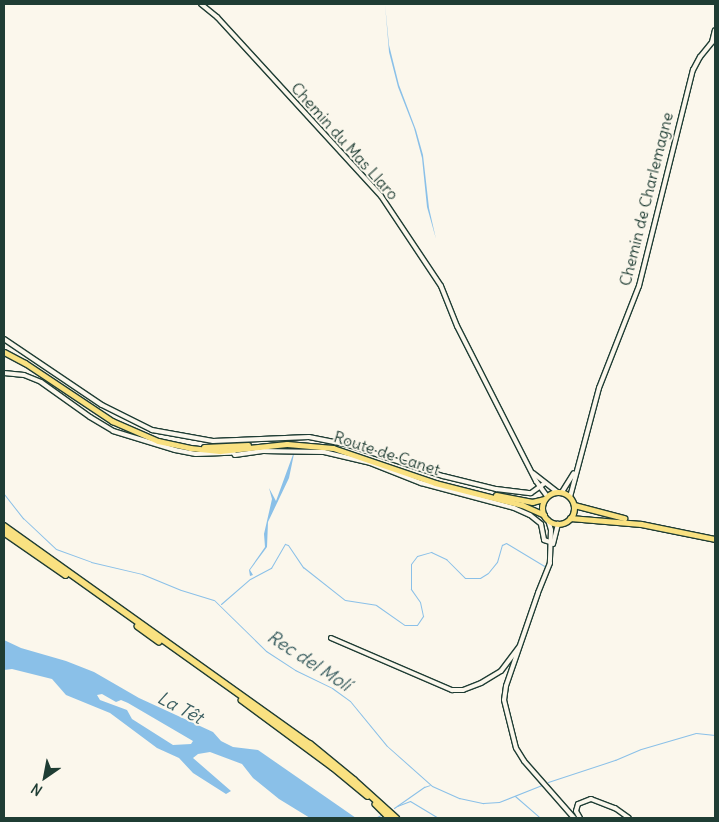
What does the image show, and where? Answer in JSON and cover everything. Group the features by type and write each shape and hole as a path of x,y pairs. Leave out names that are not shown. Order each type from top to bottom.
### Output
{"highway":[{"path":"4,526 310,744 396,818"},
{"path":"4,532 235,694 333,767 390,818"}],"main road":[{"name":"Route de Canet","path":"4,350 112,421 144,436 190,448 231,451 287,444 333,448 435,483 522,505 544,515"},
{"name":"Route de Canet","path":"4,350 34,365 114,418 159,439 206,447 286,441 334,445 416,474 471,490 532,502 546,498"},
{"path":"570,518 574,505 570,497 559,492 546,498 542,507 544,515 548,520 558,524 570,518 641,524 715,538"},
{"path":"574,505 615,517 715,538"}],"street":[{"name":"Chemin du Mas Llaro","path":"201,4 217,17 381,196 441,286 457,326 546,498"},
{"name":"Chemin de Charlemagne","path":"570,497 598,388 639,286 693,70 710,44 715,30"},
{"path":"4,339 102,405 152,430 213,441 309,437 357,447 429,472 488,488 531,493 545,483"},
{"path":"4,373 24,374 41,382 90,417 113,430 175,450 196,454 231,451 235,455 263,451 330,453 350,458 421,483 514,508 537,519 544,530 544,540 552,543"},
{"name":"Chemin de Charlemagne","path":"559,492 573,477 578,464"},
{"path":"532,471 559,492"},
{"path":"548,520 552,543"},
{"path":"558,524 552,543 550,564 506,686 504,700 516,748 524,761 574,818"},
{"path":"331,638 452,690 463,690 481,683 501,671 522,641"},
{"path":"580,818 576,811 578,804 591,799 615,808 629,818"}],"water":[{"path":"385,4 389,45 399,85 416,130 423,155 429,208 436,239 427,207 422,158 414,128 398,87 389,52"},
{"path":"295,449 289,478 268,522 267,547 250,570 253,575 250,576 249,570 265,547 264,534 272,499 269,488 276,501"},
{"path":"4,640 21,648 66,661 94,672 139,698 213,732 221,741 233,747 258,750 356,818 310,818 279,799 253,778 242,764 210,752 198,754 193,758 231,791 226,794 193,773 179,758 157,748 110,713 66,695 52,679 12,669 4,670","holes":["102,694 116,702 121,700 128,703 193,741 191,744 173,745 132,719 127,710 100,700 97,695"]}],"waterway":[{"name":"Rec del Molí","path":"4,494 23,518 56,549 91,562 142,574 181,590 214,600 266,651 295,670 332,688 350,701 387,746 432,786 459,798 483,803 499,802 542,785"},
{"path":"221,604 250,579 271,568 285,544 288,545 303,567 345,600 376,605 405,625 417,625 423,616 420,602 411,589 411,564 417,556 431,552 446,559 465,578 480,578 488,573 497,562 502,545 506,543 546,567"},
{"path":"548,782 615,760 641,749 696,733 715,735"},
{"path":"394,808 424,787 430,785"},
{"name":"Rec del Molí","path":"515,796 540,818"},
{"path":"397,806 410,801 438,818"},
{"path":"375,818 381,815"}],"water label":[{"name":"La Têt","path":"180,708"}]}
